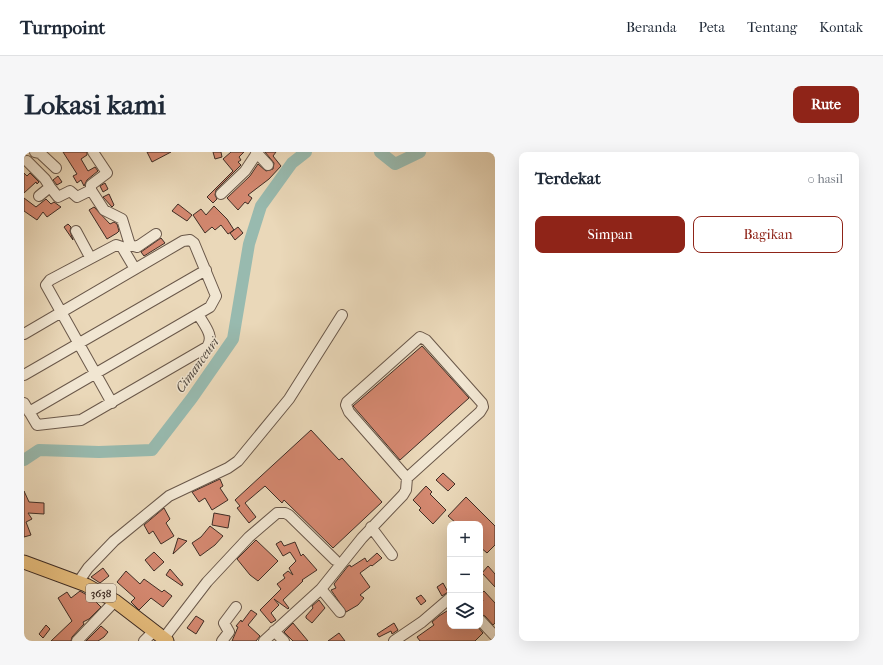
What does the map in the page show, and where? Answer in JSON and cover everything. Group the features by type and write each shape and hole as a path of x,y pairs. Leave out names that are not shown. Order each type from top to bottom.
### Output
{"main road":[{"name":"3638","path":"24,562 78,581 116,601 162,636"}],"street":[{"path":"56,168 40,153 35,152 25,162 45,179 58,196 70,191 77,196 91,190"},
{"path":"93,152 107,173 91,185 91,190 104,210 122,219 132,247 137,248 156,234"},
{"path":"221,194 245,171 257,152 268,165"},
{"path":"39,196 50,187"},
{"path":"76,231 90,257"},
{"path":"24,334 135,269 183,242 190,240 194,243 216,296 210,307 29,412"},
{"path":"112,402 46,285 50,280 90,257 116,245 122,246 135,269"},
{"path":"24,375 206,270"},
{"path":"24,403 37,425 81,420 207,347 211,337 198,314"},
{"path":"78,581 114,541 169,496 228,468 238,461 289,399 342,315"},
{"path":"264,641 321,589 371,527 403,495 406,490 407,478 480,412 483,407 482,403 426,340 420,337 346,405 349,412 407,478"},
{"path":"144,641 162,636 207,582 249,537 277,513 285,513 289,515 335,560"},
{"path":"371,527 392,555"},
{"path":"321,589 340,612"},
{"path":"77,641 116,601"},
{"path":"394,641 426,619 447,601"},
{"path":"222,641 229,632 224,623 236,606"},
{"path":"483,624 492,637"},
{"path":"274,631 284,641"}],"building":[{"path":"63,152 87,152 87,155 81,159 88,171 95,167 98,171 87,180 84,186 81,180 77,183 73,176 77,174"},
{"path":"147,152 171,152 152,162"},
{"path":"213,152 221,152 222,157 215,159"},
{"path":"231,152 244,152 239,157 241,160 238,162 241,165 216,190 215,195 217,199 213,203 207,197 233,171 223,159"},
{"path":"265,152 276,152 273,156 281,166 269,179 248,195 252,198 248,204 245,202 238,210 227,198 250,176 258,164 266,171 273,169 274,163"},
{"path":"24,173 27,176 30,173 39,182 37,184 36,182 24,193"},
{"path":"58,176 62,182 57,185 53,180"},
{"path":"105,183 108,189 103,192 100,186"},
{"path":"109,194 114,205 112,207 103,197"},
{"path":"24,198 36,207 46,199 51,204 54,202 61,207 47,217 43,212 37,220 24,211"},
{"path":"178,204 192,215 187,221 172,211"},
{"path":"214,206 227,219 234,230 228,234 221,225 215,230 212,227 205,233 193,215 201,209 206,215"},
{"path":"94,207 110,224 114,222 117,224 119,231 117,233 107,239 89,210"},
{"path":"68,224 71,227 70,231 73,240 64,227"},
{"path":"238,227 243,233 235,240 230,233"},
{"path":"161,238 165,243 144,256 141,252"},
{"path":"422,346 469,398 400,460 353,406"},
{"path":"311,430 339,460 342,458 382,502 333,548 284,500 282,503 265,486 245,503 256,517 249,523 237,508 240,506 235,500"},
{"path":"443,473 455,484 448,491 436,480"},
{"path":"220,479 223,486 220,488 228,500 212,510 205,498 199,502 192,492"},
{"path":"426,486 432,492 430,494 446,510 433,524 419,510 421,508 413,500"},
{"path":"24,491 29,502 44,503 44,514 28,513 32,519 26,522 31,535 24,537"},
{"path":"466,497 495,526 495,545 487,553 483,550 483,521 454,521 448,516"},
{"path":"164,508 170,519 166,523 174,536 161,544 153,531 149,534 144,525"},
{"path":"214,513 230,516 228,528 212,525"},
{"path":"210,526 223,536 215,545 200,556 192,543 201,537"},
{"path":"178,538 187,541 173,554"},
{"path":"256,540 278,561 258,581 250,575 237,559"},
{"path":"281,541 284,546 295,542 301,556 303,554 317,570 302,580 303,581 283,600 289,608 288,609 274,599 279,605 271,613 276,620 271,623 260,610 281,589 277,584 285,578 283,575 288,571 293,575 289,568 296,561 290,552 283,556 276,544"},
{"path":"154,552 164,562 154,571 145,560"},
{"path":"377,553 382,558 360,573 370,587 360,595 364,598 358,605 346,612 331,590 336,588 334,584 348,566 350,565 351,567 365,558 367,562"},
{"path":"488,566 495,574 495,587 483,574"},
{"path":"103,568 109,576 100,583 91,577"},
{"path":"170,569 183,584 182,586 166,575"},
{"path":"126,571 140,584 144,579 162,592 164,590 172,596 163,607 151,598 139,610 131,602 135,598 117,582"},
{"path":"443,583 447,593 442,596 437,587"},
{"path":"80,591 92,598 101,607 89,619 83,622 84,624 72,637 71,641 51,641 72,621 58,598 67,592 71,598"},
{"path":"484,591 495,603 495,623 493,625 483,615"},
{"path":"421,595 426,601 421,605 416,598"},
{"path":"319,600 325,608 312,623 306,618 306,616 313,608 312,606"},
{"path":"251,610 257,614 248,625 260,636 256,641 232,641 238,627 236,626 241,620 242,622"},
{"path":"447,611 447,629 480,629 483,633 475,641 420,641 417,637 434,625 432,622"},
{"path":"196,616 204,621 196,634 187,628"},
{"path":"293,623 308,641 293,641 284,632"},
{"path":"394,623 398,630 392,634 391,631 379,637 377,634"},
{"path":"46,625 50,629 43,638 39,634"},
{"path":"101,626 108,632 104,637 98,641 86,641"},
{"path":"339,633 345,641 328,641"}],"waterway":[{"name":"Cimanceuri","path":"24,460 39,450 99,452 152,450 192,398 233,339 249,244 261,206 292,163 306,152"},
{"name":"Cimanceuri","path":"380,152 395,164 420,152"}]}
